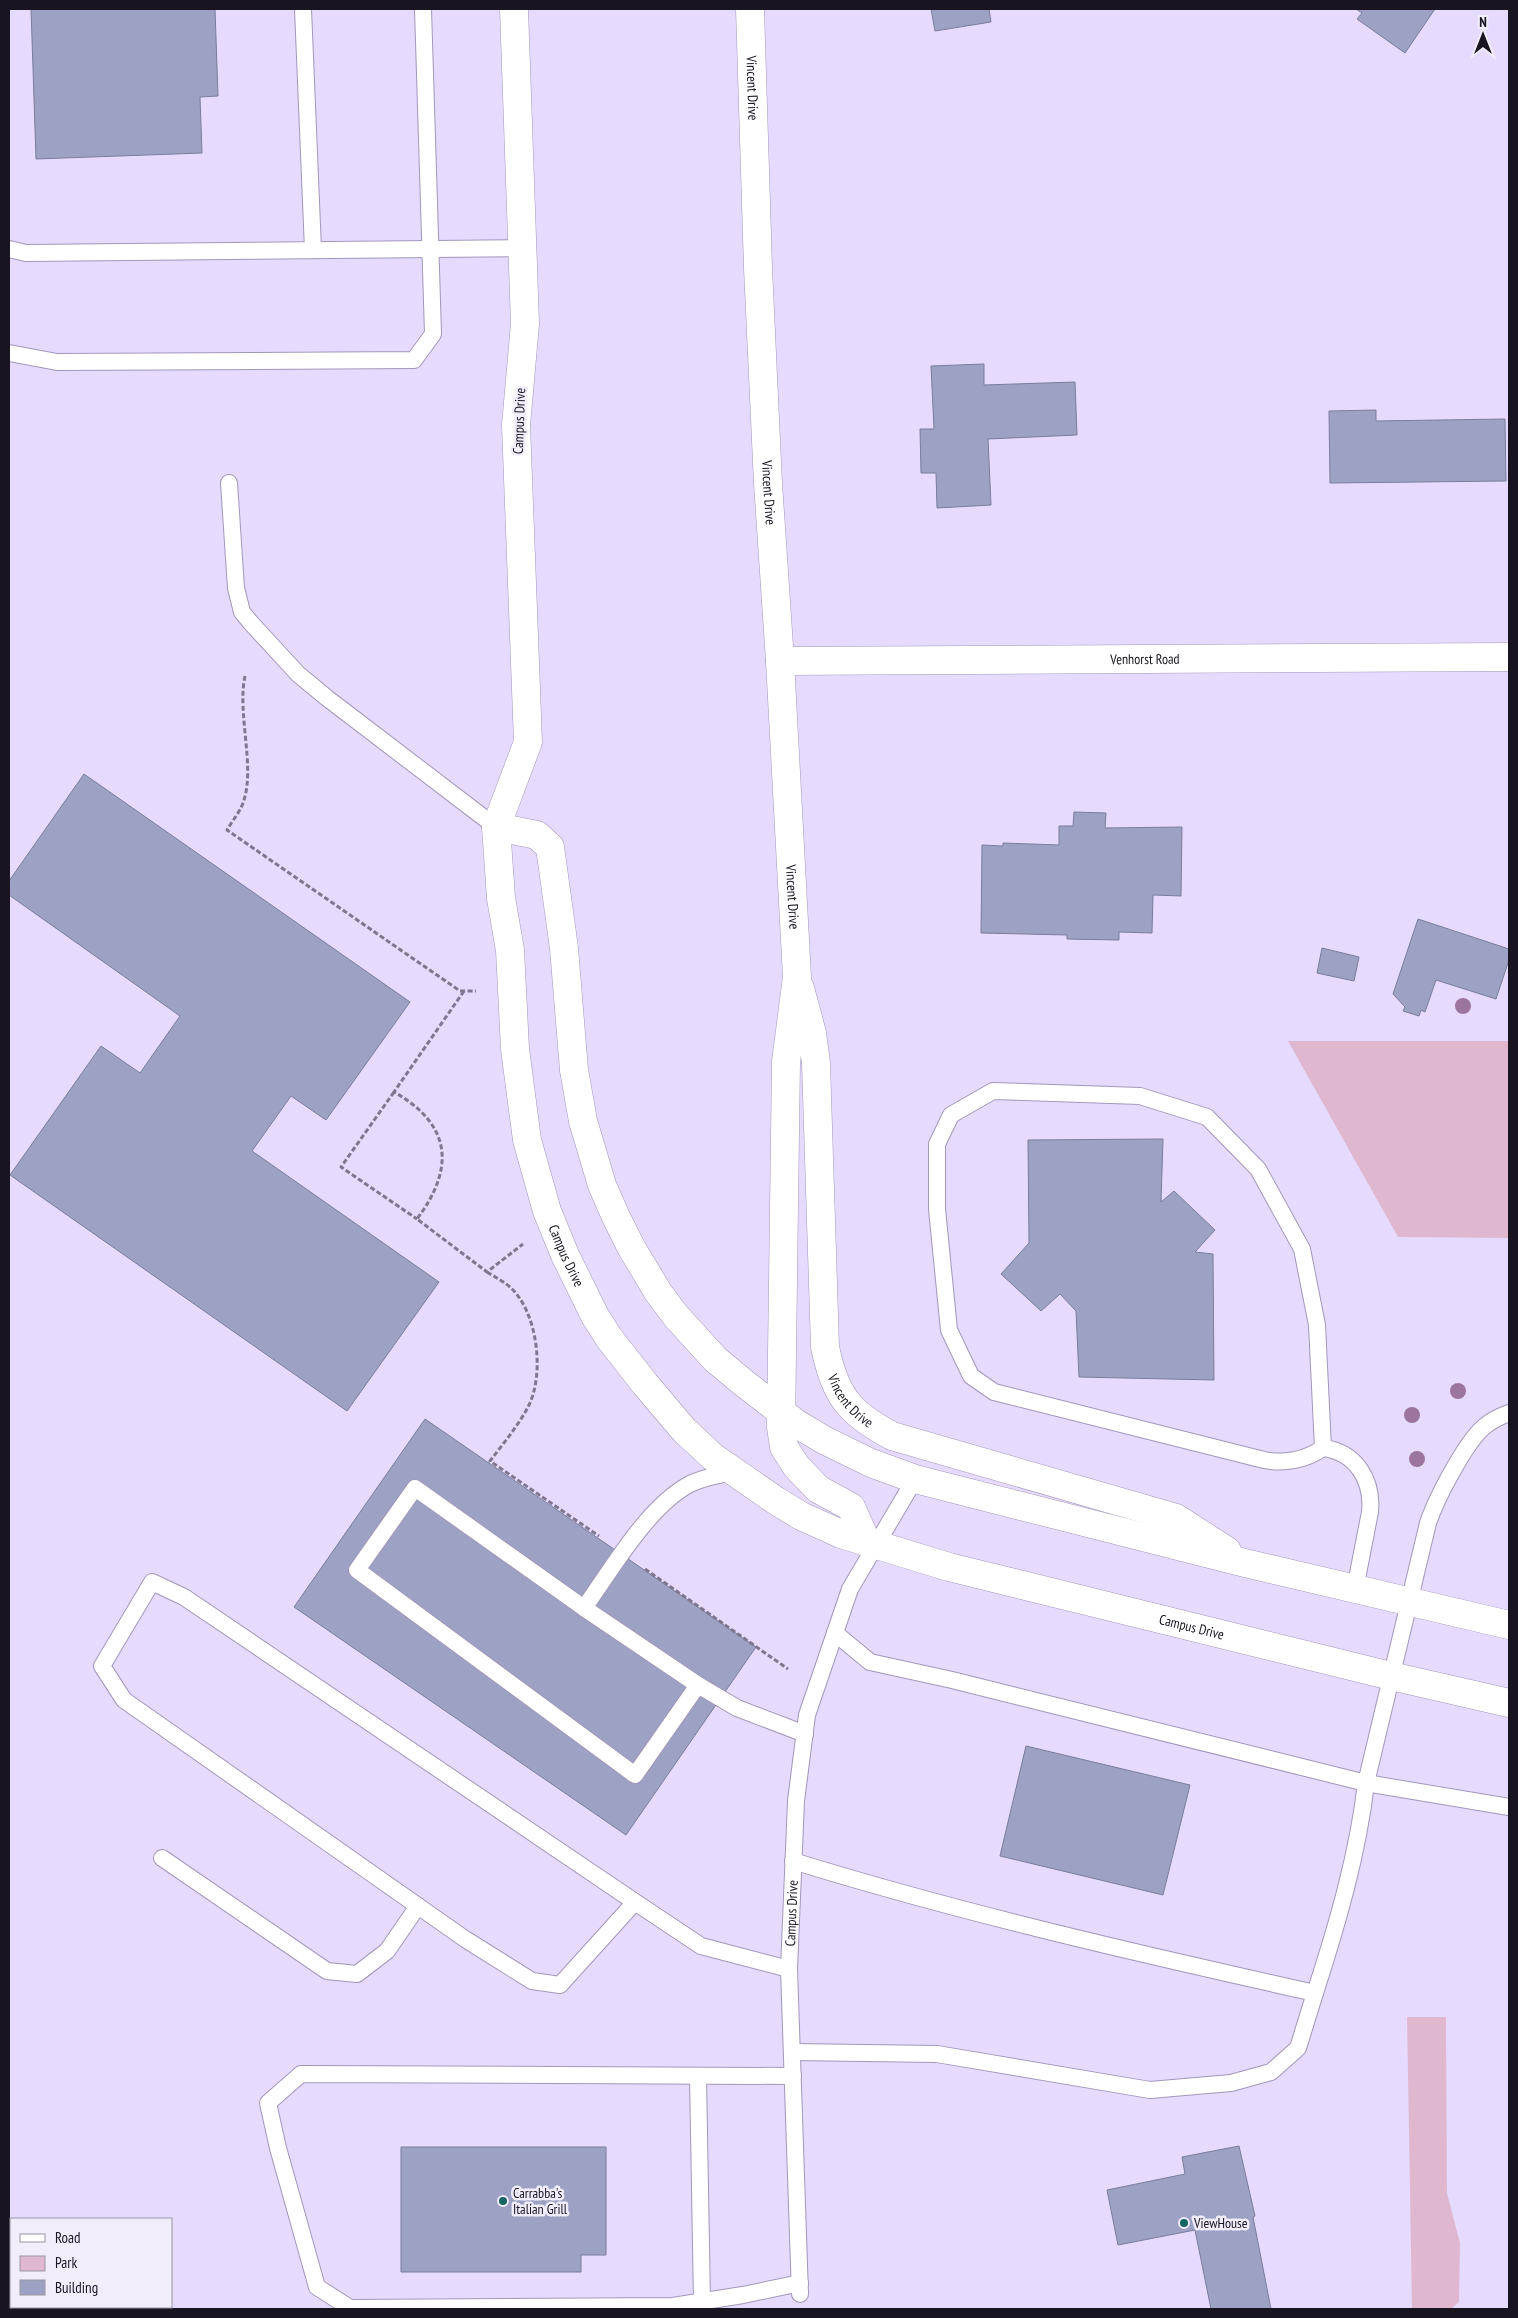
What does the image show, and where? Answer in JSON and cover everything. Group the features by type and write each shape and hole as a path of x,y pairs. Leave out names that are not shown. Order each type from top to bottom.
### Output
{"street":[{"name":"Campus Drive","path":"514,9 525,324 516,425 528,742 496,827 501,898 510,950 515,1049 522,1112 537,1180 547,1210 580,1288 609,1338 684,1430 713,1457 800,1516 872,1545 949,1567 1390,1676 1509,1703"},
{"name":"Vincent Drive","path":"750,9 758,278 797,976 786,1062 780,1411 782,1438 788,1456 818,1489 851,1507 872,1545"},
{"name":"Venhorst Road","path":"780,661 1509,657"},
{"path":"496,827 537,835 545,840 552,856 566,964 578,1096 592,1152 616,1217 641,1264 675,1315 715,1359 744,1384 824,1440 871,1463 915,1479 1245,1563 1509,1625"},
{"name":"Vincent Drive","path":"797,976 812,1033 816,1063 825,1347 835,1384 849,1405 870,1424 892,1436 1176,1518 1245,1563"}],"lane":[{"path":"303,9 313,250"},
{"path":"9,352 57,362 414,360 433,334 432,249 423,9"},
{"path":"9,249 26,253 523,248"},
{"path":"230,484 236,588 242,612 251,624 298,674 496,827"},
{"path":"1323,1448 1317,1325 1302,1249 1258,1169 1207,1117 1140,1096 993,1092 951,1115 937,1144 937,1209 949,1330 971,1376 994,1392 1264,1460 1274,1462 1296,1459 1316,1453 1323,1448 1334,1449 1354,1461 1368,1482 1371,1501 1355,1589"},
{"path":"792,2052 937,2054 1150,2090 1231,2083 1271,2072 1298,2048 1338,1916 1362,1816 1366,1783 1390,1676 1428,1523 1446,1484 1477,1434 1486,1426 1509,1413"},
{"path":"584,1608 623,1553 665,1501 700,1480 734,1472"},
{"name":"Campus Drive","path":"702,2302 800,2288 789,1969 796,1801 807,1715 850,1589 872,1545 915,1479"},
{"path":"698,1685 635,1775 357,1570 415,1488 584,1608 698,1685 737,1708 805,1734"},
{"path":"635,1902 560,1985 532,1981 418,1906 124,1700 102,1666 152,1582 184,1597 701,1946 789,1969"},
{"path":"835,1633 870,1662 952,1680 1366,1783 1509,1807"},
{"path":"162,1858 327,1971 357,1974 387,1951 418,1906"},
{"path":"793,1861 921,1900 1097,1944 1315,1993"},
{"path":"698,2076 702,2302 673,2306 350,2308 317,2287 278,2148 268,2103 301,2074 793,2076"}],"path":[{"path":"245,676 248,782 242,806 227,830 460,991 482,990"},
{"path":"464,991 342,1167 417,1219 510,1288 524,1306 538,1357 536,1381 528,1407 490,1461 606,1541"},
{"path":"394,1092 420,1108 428,1117 439,1140 442,1170 439,1181 434,1193 417,1219"},
{"path":"487,1272 526,1242"},
{"path":"641,1566 788,1669"}],"green space":[{"path":"1288,1041 1509,1041 1509,1238 1398,1237"},
{"path":"1407,2017 1446,2017 1447,2193 1460,2243 1459,2302 1451,2309 1412,2309"}],"building":[{"path":"31,9 215,9 218,96 200,97 202,153 36,159"},
{"path":"931,9 989,9 991,22 935,31"},
{"path":"1356,9 1435,9 1405,53 1357,19 1362,13"},
{"path":"984,364 984,385 1075,382 1077,435 988,439 991,505 937,508 936,473 921,473 920,429 934,429 931,366"},
{"path":"1376,410 1376,421 1505,419 1506,481 1330,483 1329,411"},
{"path":"84,774 410,1002 326,1120 291,1096 252,1151 439,1282 347,1411 10,1175 101,1046 140,1073 180,1016 9,895 9,881"},
{"path":"1074,812 1106,813 1105,828 1182,827 1181,896 1153,895 1152,933 1119,932 1119,940 1067,939 1067,935 981,933 982,845 1003,846 1003,843 1059,845 1059,826 1073,826"},
{"path":"1418,919 1509,949 1509,960 1496,999 1436,980 1425,1012 1421,1010 1419,1016 1403,1011 1405,1007 1393,994"},
{"path":"1322,948 1359,957 1354,981 1317,973"},
{"path":"1163,1139 1161,1202 1174,1191 1215,1230 1195,1252 1213,1254 1214,1380 1079,1377 1076,1311 1060,1294 1041,1311 1001,1274 1029,1243 1028,1140"},
{"path":"425,1419 756,1647 626,1835 294,1607"},
{"path":"1026,1746 1190,1785 1163,1895 1000,1856"},
{"name":"ViewHouse","path":"1239,2146 1255,2216 1253,2217 1271,2309 1211,2309 1195,2230 1118,2245 1107,2190 1185,2174 1182,2157"},
{"name":"Carrabba's Italian Grill","path":"401,2147 606,2147 606,2255 581,2255 581,2272 401,2272"}],"place":[{"name":"Carrabba's Italian Grill","path":"503,2201"},
{"name":"ViewHouse","path":"1184,2223"}]}
